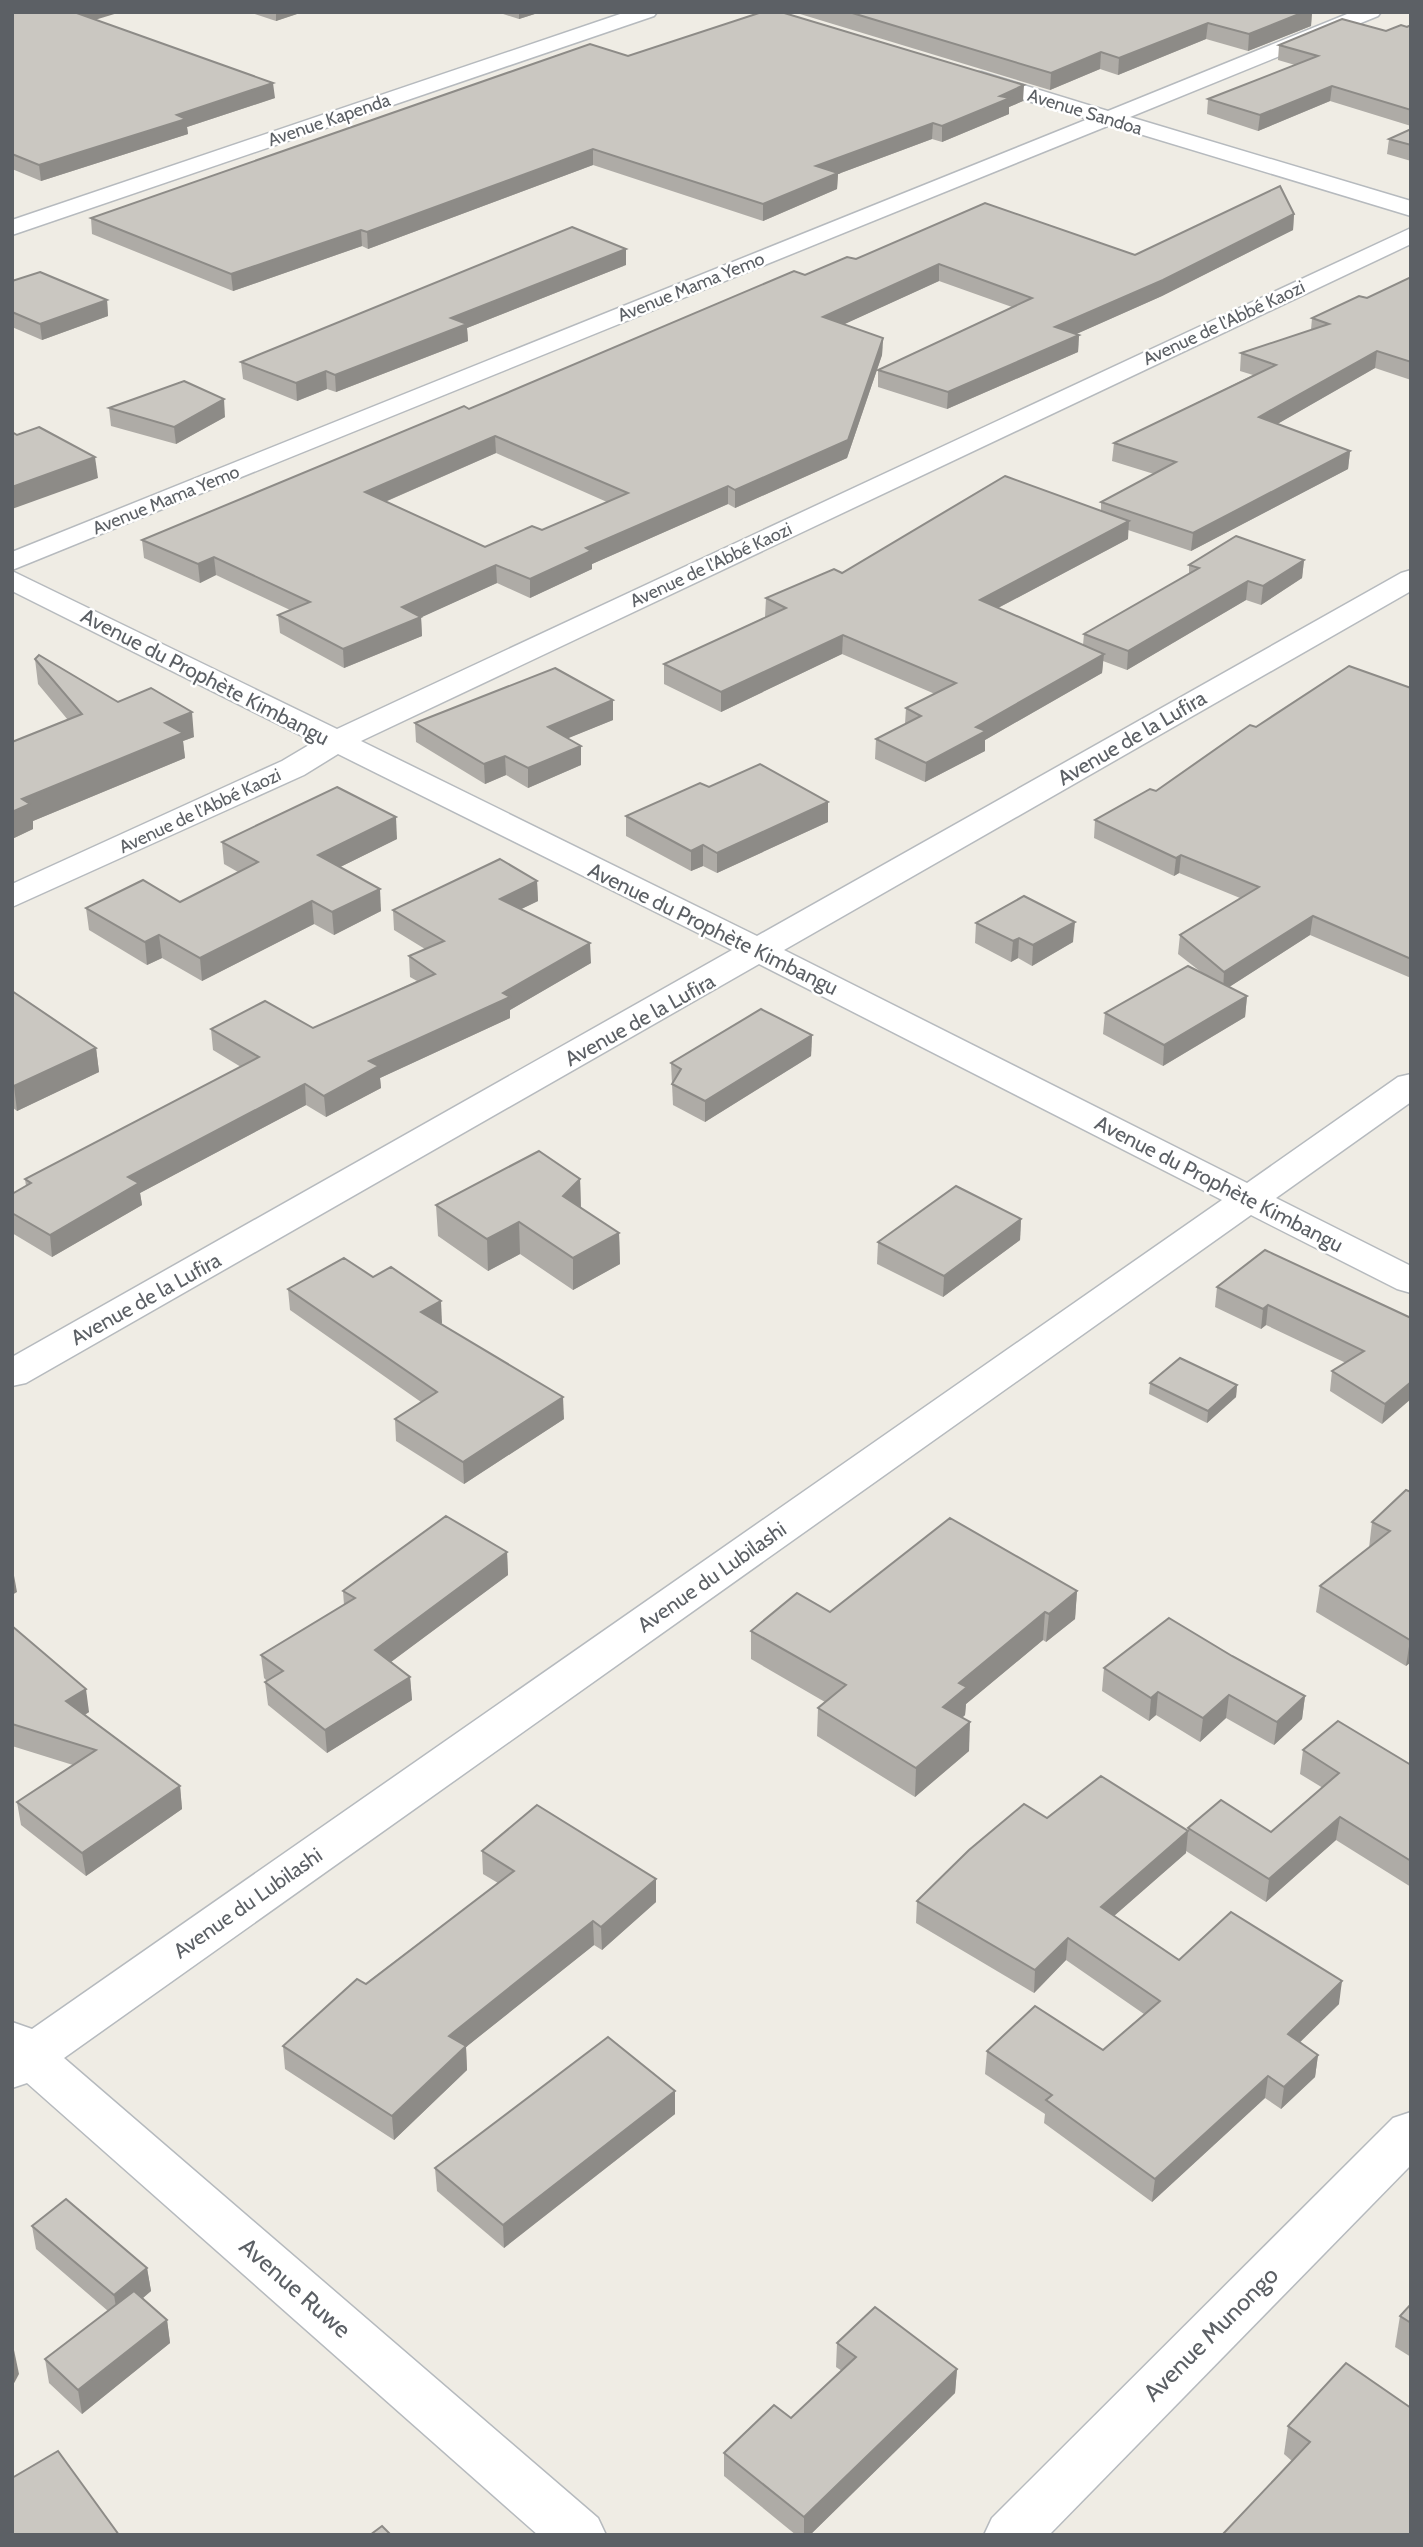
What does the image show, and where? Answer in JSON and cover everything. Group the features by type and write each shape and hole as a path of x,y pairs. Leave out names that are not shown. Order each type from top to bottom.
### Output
{"street":[{"name":"Avenue Kapenda","path":"12,228 647,12"},
{"name":"Avenue Mama Yemo","path":"12,562 1371,12"},
{"name":"Avenue Sandoa","path":"947,69 1411,209"},
{"name":"Avenue de l'Abbé Kaozi","path":"12,897 293,768 335,742 1411,235"},
{"name":"Avenue de la Lufira","path":"12,1374 1411,579"},
{"name":"Avenue du Prophète Kimbangu","path":"12,580 760,951 1411,1281"},
{"name":"Avenue du Lubilashi","path":"18,2055 1411,1084"},
{"name":"Avenue Ruwe","path":"18,2055 578,2535"},
{"name":"Avenue Munongo","path":"1012,2535 1411,2132"}],"building":[{"path":"12,12 74,12 273,83 177,115 186,119 39,165 12,154"},
{"path":"762,12 781,12 1024,85 1000,96 1010,98 942,126 933,123 816,166 838,173 763,204 593,149 367,232 361,230 231,274 91,218 590,44 628,56"},
{"path":"849,12 1304,12 1249,34 1208,23 1119,58 1101,52 1051,73"},
{"path":"1342,19 1386,31 1401,25 1411,25 1411,110 1332,86 1260,115 1208,99 1318,56 1279,45"},
{"path":"1411,129 1411,145 1389,139"},
{"path":"1280,186 1294,214 1163,280 1055,327 1079,335 948,392 878,370 1032,298 939,264 823,317 883,338 848,440 735,490 728,486 586,548 591,551 530,579 496,565 402,607 421,617 343,649 278,615 310,602 214,557 198,564 142,540 464,406 469,409 794,271 805,275 847,257 856,259 985,203 1135,255","holes":["495,436 628,493 542,530 532,526 485,547 365,492"]},
{"path":"572,227 626,249 451,318 467,324 335,375 326,371 296,383 241,362"},
{"path":"40,272 107,300 40,324 12,312 12,281"},
{"path":"1411,277 1411,362 1377,351 1259,417 1350,451 1193,533 1101,502 1176,462 1114,443 1276,365 1241,353 1329,324 1312,318 1359,296 1367,298"},
{"path":"184,381 224,399 174,427 109,408"},
{"path":"39,427 95,457 12,487 12,432 17,435"},
{"path":"1005,476 1129,521 980,600 1104,654 976,727 986,731 926,763 876,739 921,716 906,708 956,683 843,635 721,692 664,664 786,608 766,598 834,569 842,573"},
{"path":"1236,536 1304,560 1263,586 1248,581 1128,651 1084,634 1199,568 1189,565"},
{"path":"39,655 118,702 151,688 192,712 165,723 183,733 22,799 30,804 12,812 12,742 82,714 35,659"},
{"path":"1349,666 1411,688 1411,959 1313,916 1224,972 1180,935 1259,887 1181,855 1176,858 1095,820 1150,789 1156,791 1250,725 1256,727"},
{"path":"555,668 613,700 548,727 581,746 528,768 505,756 484,764 415,723"},
{"path":"760,764 828,802 717,853 703,845 691,851 626,816 700,783 709,787"},
{"path":"337,787 396,817 318,855 380,889 332,912 312,901 200,958 159,935 145,942 86,908 143,880 180,902 258,862 222,842"},
{"path":"500,859 537,881 500,899 590,943 503,993 510,997 369,1061 379,1066 324,1096 305,1084 128,1177 139,1183 50,1235 12,1213 12,1194 31,1183 25,1179 259,1057 211,1029 265,1001 313,1028 435,974 409,956 444,941 393,910"},
{"path":"1024,896 1075,922 1033,945 1019,938 1013,941 976,923"},
{"path":"1188,966 1247,996 1164,1045 1105,1013"},
{"path":"12,991 96,1048 12,1085"},
{"path":"761,1009 812,1035 705,1101 672,1084 681,1069 671,1063"},
{"path":"539,1151 580,1179 563,1196 619,1233 573,1258 519,1222 487,1239 436,1205"},
{"path":"956,1186 1021,1219 944,1276 878,1242"},
{"path":"1265,1250 1411,1318 1411,1382 1385,1404 1332,1371 1364,1351 1268,1305 1263,1309 1217,1287"},
{"path":"344,1258 373,1277 391,1267 441,1301 421,1312 563,1397 463,1462 395,1419 437,1392 288,1289"},
{"path":"1180,1358 1237,1385 1208,1411 1150,1383"},
{"path":"1406,1490 1411,1492 1410,1640 1320,1586 1390,1531 1372,1522"},
{"path":"446,1516 507,1552 375,1650 410,1677 325,1730 265,1682 283,1671 261,1655 355,1598 343,1591"},
{"path":"950,1518 1077,1591 1049,1614 1045,1612 959,1683 967,1687 943,1707 970,1722 916,1768 818,1708 846,1685 751,1631 797,1593 830,1612"},
{"path":"1169,1618 1305,1696 1277,1722 1229,1695 1203,1718 1158,1692 1151,1698 1104,1668"},
{"path":"12,1626 86,1689 66,1701 180,1786 82,1853 17,1802 96,1750 12,1724"},
{"path":"1338,1721 1411,1765 1411,1861 1340,1817 1269,1879 1188,1828 1221,1800 1271,1832 1339,1773 1303,1750"},
{"path":"1101,1776 1188,1831 1101,1907 1179,1960 1231,1912 1342,1981 1288,2034 1318,2055 1284,2087 1268,2076 1155,2179 1046,2100 1052,2095 987,2051 1035,2006 1103,2050 1160,2001 1068,1938 1035,1970 917,1901 969,1850 1024,1804 1047,1818"},
{"path":"537,1805 656,1879 601,1927 593,1921 449,2036 466,2046 392,2116 283,2046 357,1979 366,1984 514,1871 482,1851"},
{"path":"608,2037 675,2091 503,2225 435,2168"},
{"path":"66,2199 147,2268 114,2295 32,2226"},
{"path":"134,2291 167,2320 78,2390 45,2359"},
{"path":"1411,2304 1411,2323 1400,2316"},
{"path":"875,2307 957,2369 804,2517 724,2453 774,2405 791,2418 856,2357 837,2343"},
{"path":"1346,2363 1411,2408 1411,2535 1222,2535 1310,2442 1288,2426"},
{"path":"58,2451 119,2535 12,2535 12,2478"},
{"path":"382,2526 391,2535 370,2535"}]}
